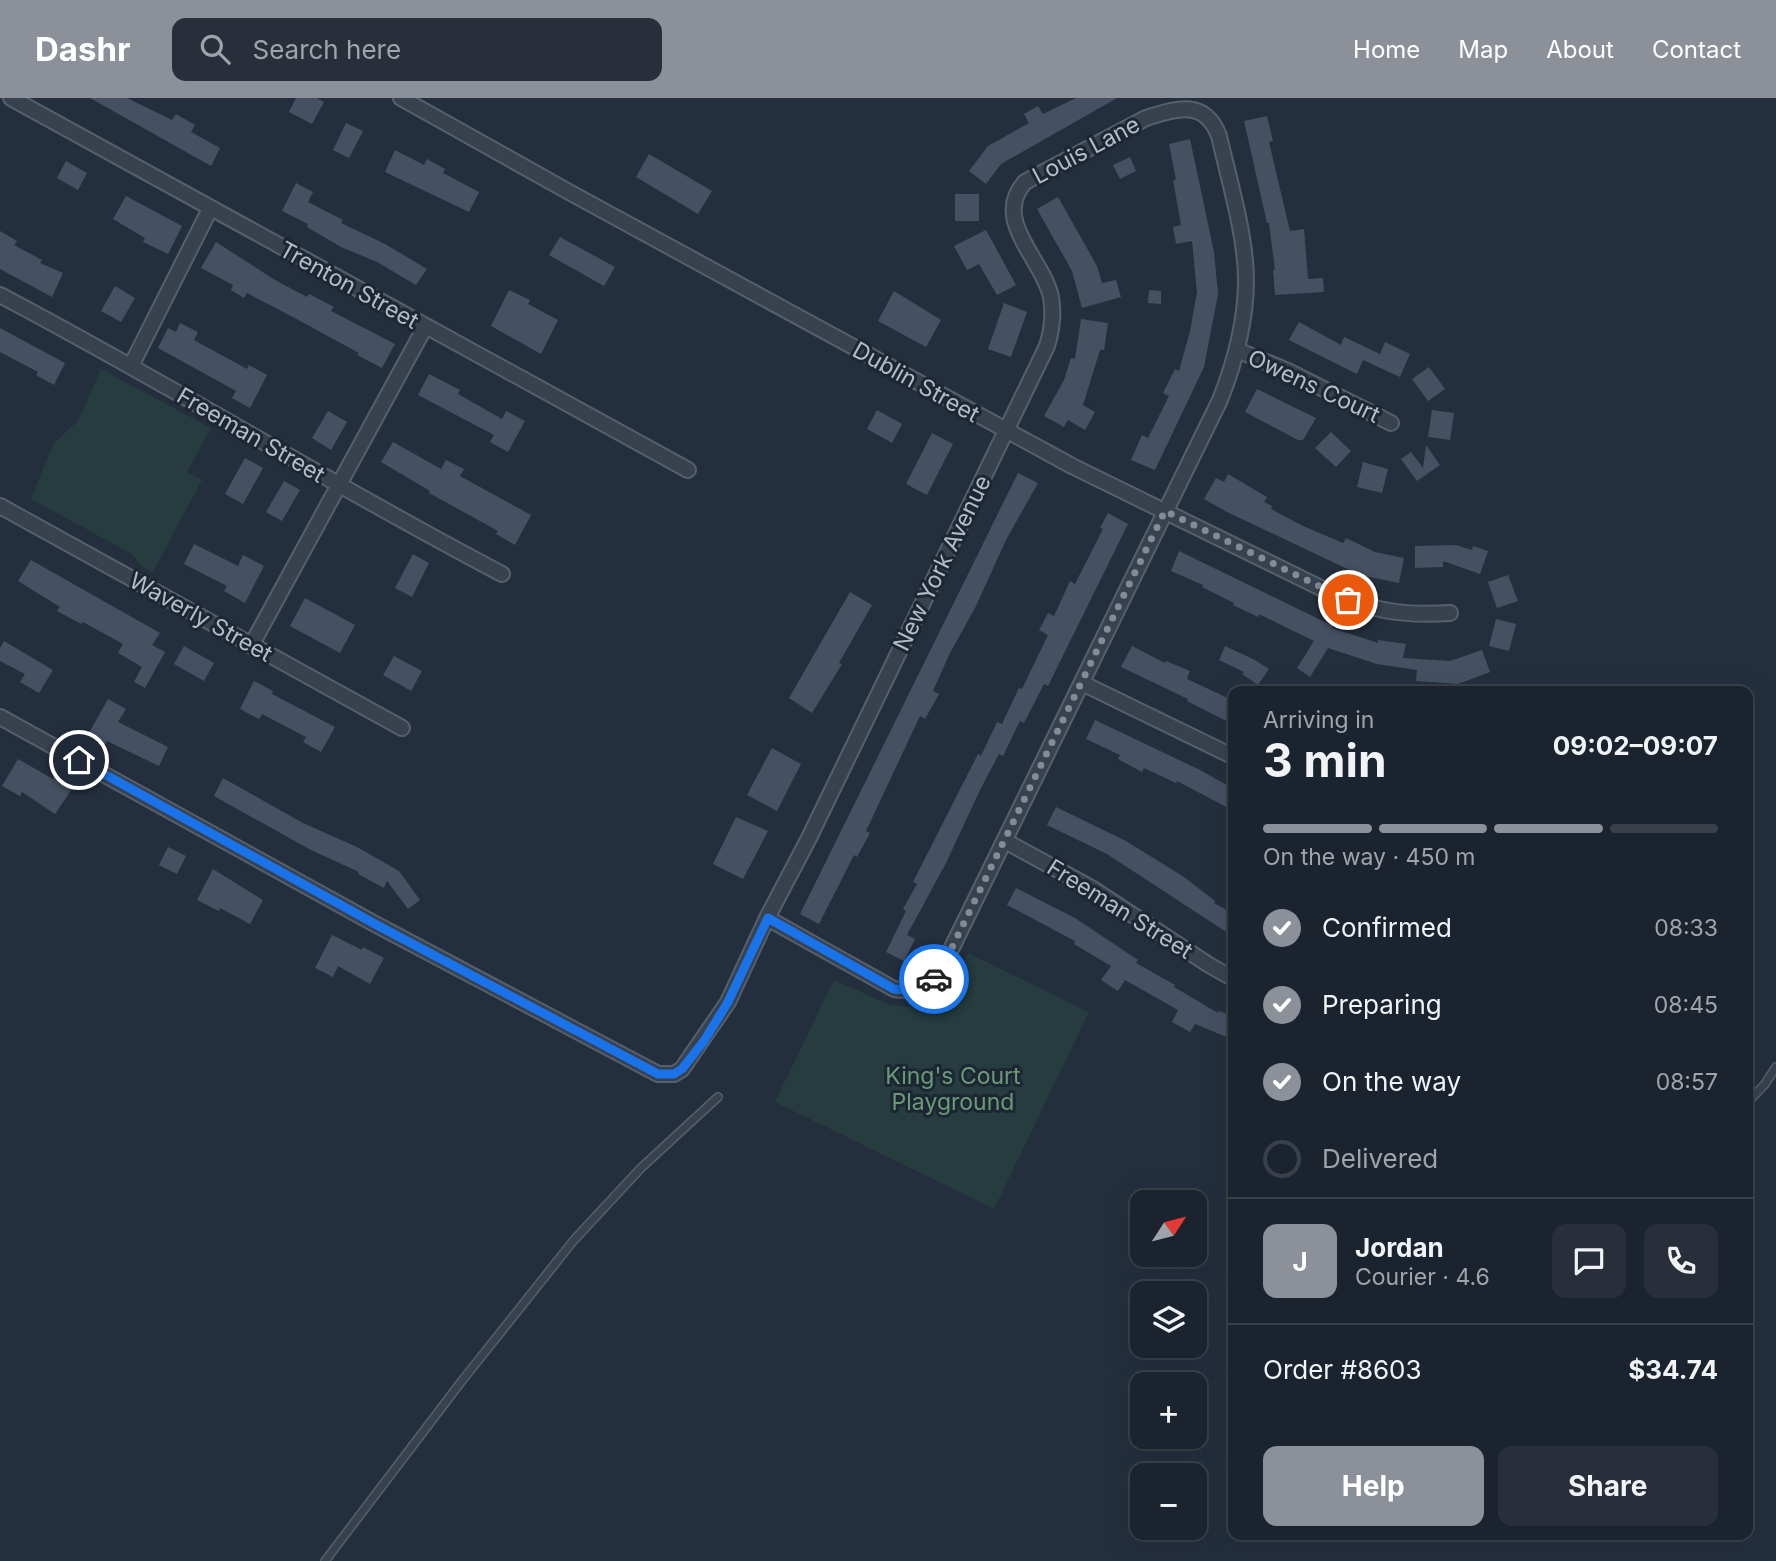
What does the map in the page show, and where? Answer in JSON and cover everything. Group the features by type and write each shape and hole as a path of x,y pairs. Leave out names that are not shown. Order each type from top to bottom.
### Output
{"street":[{"name":"Trenton Street","path":"11,98 688,470"},
{"name":"Dublin Street","path":"401,98 1072,466 1329,592 1368,608 1417,615 1450,613"},
{"name":"Louis Lane","path":"768,918 894,989 919,989 939,974 1220,400 1242,326 1245,267 1223,156 1214,124 1208,116 1187,108 1146,118 1025,183 1017,191 1013,201"},
{"name":"New York Avenue","path":"0,717 328,899 658,1074 674,1074 682,1069 704,1041 728,1002 1047,346 1053,314 1051,296 1015,226 1013,201"},
{"path":"131,366 210,209"},
{"name":"Freeman Street","path":"0,295 131,366 338,486 502,574"},
{"path":"251,646 425,327"},
{"name":"Owens Court","path":"1237,350 1288,371 1391,423"},
{"name":"Waverly Street","path":"0,506 402,728"},
{"path":"1082,683 1228,754"},
{"name":"Freeman Street","path":"1005,841 1093,889 1228,976"}],"lane":[{"path":"1753,1097 1776,1067"},
{"path":"325,1561 460,1382 574,1240 640,1168 718,1097"}],"green space":[{"path":"101,369 211,428 187,472 202,480 153,572 141,566 132,554 31,499 53,444 78,421"},
{"name":"King's Court Playground","path":"968,953 1089,1012 994,1209 775,1102 834,980 890,1005 914,1007 941,1001 952,989"}],"building":[{"path":"90,98 127,98 172,120 176,114 195,125 191,132 220,148 211,166"},
{"path":"296,98 317,98 324,102 312,124 289,112"},
{"path":"1076,98 1117,98 1001,164 986,184 969,171 988,146 1029,123 1024,114 1038,106 1043,114"},
{"path":"1267,116 1273,141 1269,142 1290,231 1304,229 1308,279 1323,278 1324,292 1275,295 1269,223 1244,121"},
{"path":"346,123 363,131 349,158 333,150"},
{"path":"1190,139 1214,252 1218,294 1204,367 1155,470 1131,460 1142,435 1148,438 1169,396 1163,393 1175,369 1179,371 1190,331 1197,292 1192,241 1176,244 1173,227 1181,225 1169,144"},
{"path":"395,150 424,165 427,159 445,169 443,173 479,192 469,212 385,172"},
{"path":"649,154 712,191 698,214 636,177"},
{"path":"1130,157 1136,171 1120,179 1113,165"},
{"path":"66,161 87,173 78,190 57,178"},
{"path":"296,183 313,192 308,202 343,220 341,223 385,244 427,269 416,285 377,262 341,247 307,227 308,224 282,211"},
{"path":"955,194 979,194 979,221 955,221"},
{"path":"126,196 182,226 168,254 143,242 145,238 113,219"},
{"path":"1058,197 1097,266 1102,283 1116,280 1121,297 1082,308 1072,271 1037,209"},
{"path":"986,230 1016,285 997,295 979,264 967,270 954,246"},
{"path":"0,231 17,241 14,245 42,260 40,263 63,273 52,297 0,269"},
{"path":"560,237 615,267 604,286 549,255"},
{"path":"216,242 275,280 307,297 309,294 334,307 331,311 395,344 382,368 247,293 244,298 231,290 233,285 201,268"},
{"path":"115,286 135,298 121,322 101,311"},
{"path":"509,290 530,300 528,304 558,320 541,354 491,326"},
{"path":"1149,290 1161,291 1161,304 1148,303"},
{"path":"894,291 941,320 926,347 878,321"},
{"path":"1004,303 1027,312 1011,357 988,349"},
{"path":"1081,319 1108,323 1104,350 1100,350 1083,405 1095,412 1085,430 1068,420 1064,427 1044,416 1064,380 1071,358 1075,359"},
{"path":"1299,322 1341,345 1344,337 1380,354 1385,342 1410,354 1400,377 1363,360 1357,374 1289,340"},
{"path":"180,323 198,332 194,340 247,369 249,365 267,375 250,408 232,398 236,391 158,348 168,328 176,332"},
{"path":"0,328 65,363 54,385 36,375 38,372 0,352"},
{"path":"1429,367 1445,389 1428,401 1412,379"},
{"path":"429,374 460,390 458,394 502,419 506,411 525,421 508,452 490,442 494,435 418,395"},
{"path":"1257,389 1316,418 1303,440 1298,440 1245,412"},
{"path":"877,410 902,424 892,443 867,429"},
{"path":"1432,410 1454,413 1450,440 1428,437"},
{"path":"328,411 347,422 331,450 312,438"},
{"path":"1331,432 1351,451 1336,467 1315,448"},
{"path":"932,433 953,444 927,495 906,484"},
{"path":"393,442 441,469 446,460 464,469 460,476 531,515 515,545 496,534 498,531 429,493 430,491 381,462"},
{"path":"1426,445 1440,465 1417,481 1401,459 1411,452 1423,468"},
{"path":"245,458 263,468 243,504 225,494"},
{"path":"1363,462 1388,469 1382,493 1357,487"},
{"path":"1018,473 1038,483 1006,540 976,606 949,655 933,691 939,694 925,719 920,716 866,831 870,833 857,857 854,855 819,924 800,914"},
{"path":"1228,474 1267,497 1264,502 1272,506 1271,509 1303,526 1343,543 1346,538 1375,552 1404,558 1399,583 1360,575 1204,499 1216,478 1224,482"},
{"path":"284,481 300,490 282,521 266,512"},
{"path":"1108,513 1128,524 1048,686 1044,684 1024,723 1020,721 1003,756 999,754 981,788 946,863 907,935 915,939 904,961 886,952 906,911 903,909 917,884 913,882 978,754 981,756 997,722 1002,724 1019,688 1022,689 1048,635 1039,630 1048,613 1054,616 1070,581 1075,584 1103,529 1100,528"},
{"path":"194,544 238,566 243,555 264,566 245,603 224,591 227,586 184,564"},
{"path":"1456,545 1472,550 1473,546 1488,551 1480,574 1443,561 1443,567 1415,568 1415,546"},
{"path":"1179,551 1333,626 1332,628 1378,643 1378,640 1406,644 1403,658 1450,661 1482,650 1490,672 1458,684 1416,681 1417,670 1377,664 1328,648 1310,677 1297,668 1314,641 1259,614 1258,617 1233,605 1234,603 1202,587 1203,585 1171,571"},
{"path":"413,554 429,563 412,597 395,588"},
{"path":"31,560 160,633 152,645 165,652 145,688 134,682 142,667 118,653 123,644 57,611 60,607 18,581"},
{"path":"1508,575 1518,601 1497,608 1488,582"},
{"path":"850,592 872,605 839,663 842,664 812,713 789,698"},
{"path":"305,598 355,625 340,653 290,626"},
{"path":"1496,619 1516,624 1509,651 1489,646"},
{"path":"4,641 53,670 39,693 20,682 25,674 0,661 0,648"},
{"path":"184,646 214,663 204,681 174,664"},
{"path":"1132,646 1165,663 1166,661 1190,671 1187,679 1228,698 1228,722 1187,701 1188,699 1121,667"},
{"path":"1225,646 1269,669 1258,685 1242,674 1244,672 1219,660"},
{"path":"394,656 422,671 411,691 383,675"},
{"path":"254,681 273,691 272,694 335,727 321,752 303,742 306,737 262,714 259,719 240,709"},
{"path":"108,699 126,709 118,722 168,747 159,766 107,741 102,750 85,740"},
{"path":"1095,720 1200,770 1228,786 1228,808 1177,781 1176,783 1144,768 1142,772 1118,759 1120,755 1086,739"},
{"path":"772,748 801,764 777,811 747,795"},
{"path":"18,759 53,779 59,771 76,783 55,814 22,792 20,796 2,786"},
{"path":"223,778 303,823 357,847 399,871 420,900 408,909 387,881 384,888 358,874 359,872 309,849 214,796"},
{"path":"1056,807 1126,841 1184,877 1215,901 1214,903 1228,911 1228,933 1107,854 1047,825"},
{"path":"736,817 768,831 743,879 713,864"},
{"path":"168,847 186,856 177,874 159,865"},
{"path":"213,869 263,900 250,924 220,908 219,911 197,900"},
{"path":"1016,888 1075,918 1138,960 1136,963 1175,985 1174,987 1218,1013 1219,1011 1228,1015 1228,1038 1195,1024 1190,1032 1172,1022 1178,1010 1125,980 1118,991 1101,980 1111,966 1074,944 1075,941 1007,905"},
{"path":"332,935 384,958 370,984 338,966 333,977 315,968"}],"way so far":[{"path":"934,979 939,974 1022,807 1165,511 1348,600"}],"route":[{"path":"79,760 375,924 665,1076 682,1069 704,1041 728,1002 768,918 894,989 919,989 934,979"}]}
